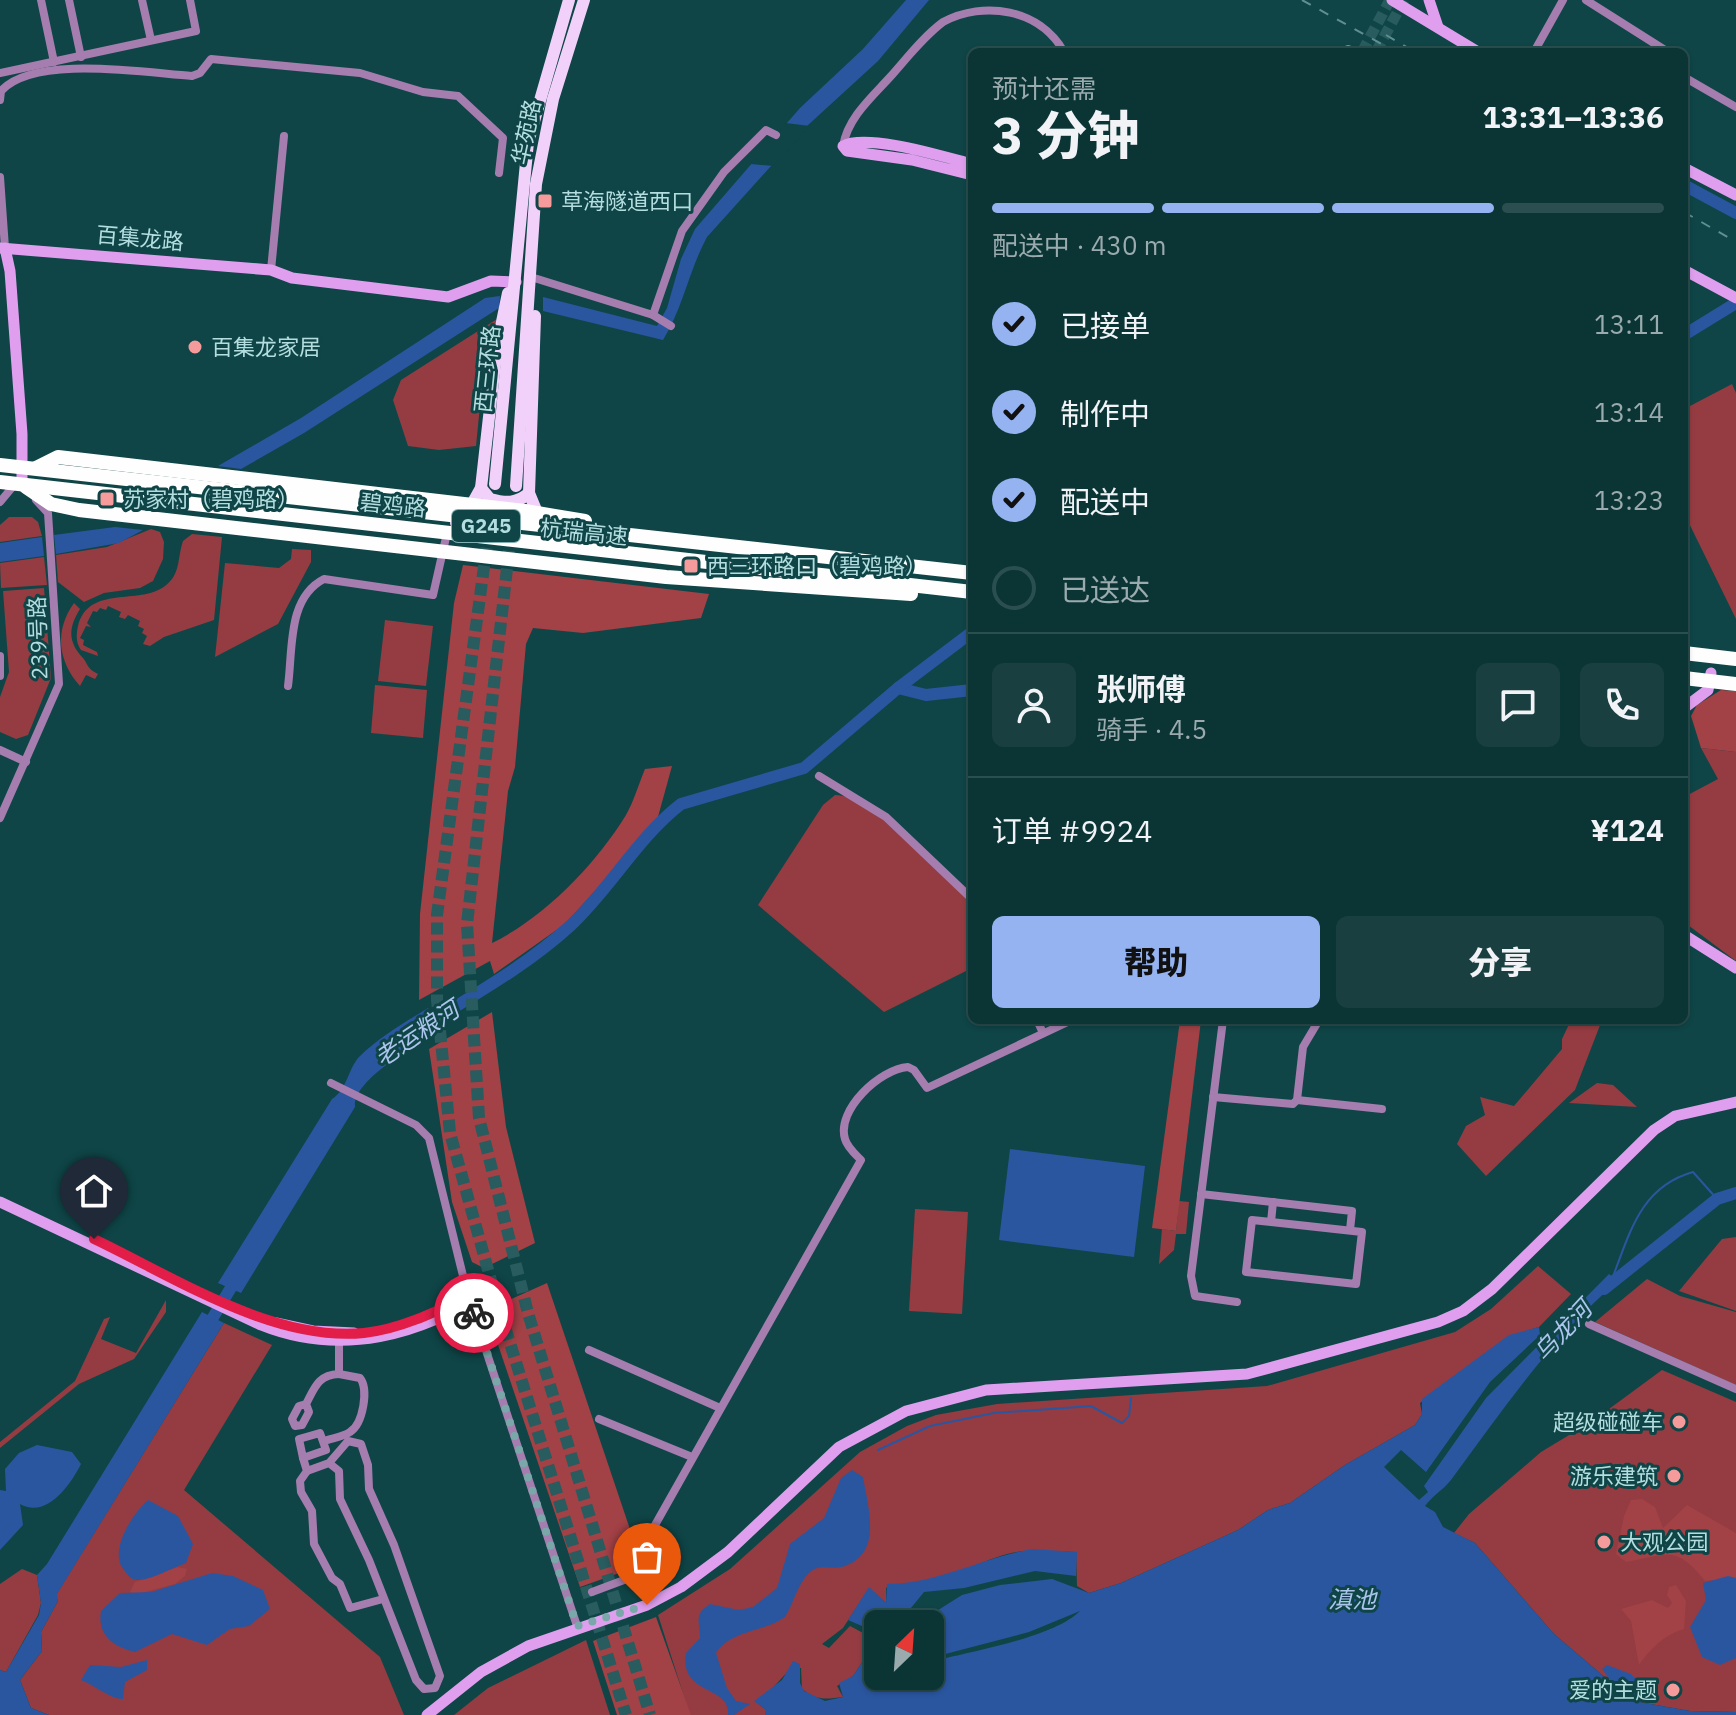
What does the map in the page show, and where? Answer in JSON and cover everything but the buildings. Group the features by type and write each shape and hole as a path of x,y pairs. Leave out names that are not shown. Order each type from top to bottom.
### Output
{"highway":[{"path":"719,545 525,511 58,457 15,480 51,504 196,524 666,577 968,596"},
{"name":"杭瑞高速","path":"0,465 968,573"},
{"name":"碧鸡路","path":"0,472 15,480 452,528 555,534 968,580"},
{"name":"杭瑞高速","path":"0,489 968,596"},
{"name":"碧鸡路","path":"500,532 968,595"},
{"path":"1688,654 1736,659"},
{"path":"1688,671 1736,685"},
{"path":"1688,678 1736,676"}],"main road":[{"name":"华苑路","path":"514,282 528,142 569,0"},
{"name":"华苑路","path":"531,277 532,222 542,146 584,0"},
{"name":"西三环路","path":"516,486 531,277"},
{"path":"531,277 536,347 529,493 536,510 555,534"},
{"name":"西三环路","path":"495,484 514,282"},
{"path":"514,282 497,346 481,488 482,502 500,532 529,493"},
{"path":"481,488 490,499 510,502 523,499 529,493"},
{"path":"452,528 467,513 481,488"}],"street":[{"path":"41,0 54,62"},
{"path":"69,0 81,57"},
{"path":"142,0 151,40"},
{"path":"0,73 196,31 190,0"},
{"path":"1392,0 1471,48"},
{"path":"1416,12 1426,0 1440,31"},
{"path":"1536,48 1563,0"},
{"path":"1586,0 1662,48"},
{"path":"968,174 912,160 847,151 843,146 845,133 858,114 920,45 958,13 994,6 1026,15 1050,32 1061,48"},
{"path":"0,100 1,91 14,80 70,69 192,76 200,73 211,59 360,73 423,92 462,98 490,129 503,138 499,173"},
{"path":"1688,79 1736,107"},
{"path":"655,317 682,231 750,142 766,130 776,135"},
{"path":"271,270 284,136"},
{"path":"843,146 852,141 968,163"},
{"path":"1688,170 1736,195"},
{"path":"0,177 3,248 12,286 15,480 0,502"},
{"name":"百集龙路","path":"3,248 271,270 292,278 448,297 491,281 514,282"},
{"path":"1688,272 1734,297"},
{"path":"531,277 655,317 671,326"},
{"name":"239号路","path":"0,818 59,684 48,513 15,480"},
{"path":"288,686 297,609 309,587 324,579 386,591 433,595 452,528"},
{"path":"0,656 0,676"},
{"path":"1688,705 1708,690 1708,677"},
{"path":"0,750 26,762"},
{"path":"819,776 886,817 968,895"},
{"path":"1688,938 1736,968"},
{"path":"1039,1024 1043,1033"},
{"path":"592,1592 624,1580 861,1160 844,1139 844,1130 854,1105 874,1080 908,1067 914,1070 927,1088 1063,1024"},
{"path":"1222,1024 1191,1271 1195,1296 1237,1302"},
{"path":"1297,1100 1303,1047 1317,1024"},
{"path":"331,1083 416,1125 429,1138 469,1299 577,1626"},
{"path":"1213,1097 1288,1105 1297,1100 1382,1109"},
{"path":"427,1715 501,1660 577,1626 647,1605 681,1587 728,1552 839,1447 906,1411 986,1390 1247,1374 1400,1335 1448,1318 1492,1289 1654,1130 1675,1116 1736,1102"},
{"path":"1201,1194 1352,1211 1350,1230"},
{"path":"0,1195 202,1294"},
{"path":"0,1202 238,1311 339,1337 407,1323 469,1299"},
{"path":"1271,1222 1273,1202"},
{"path":"1252,1220 1271,1222 1362,1232 1356,1284 1246,1272 1252,1220"},
{"path":"1589,1324 1736,1389"},
{"path":"339,1337 339,1374"},
{"path":"589,1350 720,1408"},
{"path":"306,1404 322,1377 339,1374 360,1378 366,1392 360,1420 353,1430 324,1441"},
{"path":"599,1419 692,1457"},
{"path":"303,1458 324,1451 324,1441 318,1432 299,1439 303,1458 307,1471"},
{"path":"329,1463 339,1471 340,1499 369,1560 416,1680 424,1689 435,1688 440,1676 394,1545 369,1489 368,1465 361,1444 351,1440 345,1442 329,1463 307,1471 299,1485 312,1511 314,1544 330,1574 340,1584 350,1608 383,1599"}],"shaded area":[{"path":"497,319 486,345 476,446 439,450 408,446 393,400 401,380"},
{"path":"1732,384 1736,393 1736,619 1688,521 1690,406"},
{"path":"9,517 32,517 38,522 42,536 0,542 0,525"},
{"path":"151,529 160,532 164,542 163,559 153,581 140,588 104,593 84,602 58,582 56,555 107,547"},
{"path":"192,534 222,537 214,620 164,637 150,646 143,644 147,636 142,633 144,629 138,626 140,621 128,615 125,619 119,617 121,612 108,606 106,610 100,608 97,612 93,611 87,623 91,627 86,626 80,638 84,640 83,645 97,652 98,656 81,650 77,633 84,613 104,600 142,595 165,586 176,571 183,541"},
{"path":"292,549 311,550 311,562 278,624 215,657 225,563 279,568 291,559"},
{"path":"44,557 47,585 1,588 0,563"},
{"path":"463,565 709,594 701,618 583,633 533,628 526,644 515,767 508,791 492,943 531,919 584,871 626,815 645,769 672,766 656,824 565,924 494,974 490,961 419,1000 420,914 454,603"},
{"path":"44,588 51,678 28,735 16,739 0,732 0,697 9,672 3,591"},
{"path":"74,603 80,609 73,622 72,640 90,668 98,674 95,679 86,675 80,686 67,666 61,646 63,624"},
{"path":"385,620 433,626 426,686 378,681"},
{"path":"375,685 427,690 423,738 371,733"},
{"path":"1721,690 1736,691 1736,752 1701,748 1691,716 1697,705"},
{"path":"1701,748 1736,752 1736,961 1688,925 1688,795 1718,779"},
{"path":"835,795 851,798 869,808 926,855 968,898 968,970 884,1012 758,905 823,805"},
{"path":"492,1012 506,1127 535,1243 484,1268 472,1262 452,1202 429,1049"},
{"path":"1179,1024 1201,1024 1176,1231 1152,1228"},
{"path":"1569,1024 1600,1024 1575,1090 1486,1176 1457,1144 1466,1126 1485,1115 1480,1097 1514,1106 1562,1049 1562,1039"},
{"path":"1597,1083 1613,1085 1637,1107 1569,1103"},
{"path":"1179,1201 1189,1202 1186,1234 1176,1234 1174,1250 1159,1264 1162,1229 1176,1231"},
{"path":"915,1209 968,1212 962,1314 909,1311"},
{"path":"1736,1237 1736,1311 1679,1291 1722,1239"},
{"path":"1538,1266 1571,1294 1539,1327 1509,1336 1420,1403 1422,1414 1415,1425 1345,1465 1290,1503 1268,1510 1238,1530 1121,1583 1089,1593 1077,1586 1076,1552 1042,1551 1007,1554 918,1584 892,1584 886,1588 886,1603 869,1588 843,1628 822,1644 829,1648 850,1626 864,1633 864,1660 853,1676 837,1686 843,1697 812,1696 802,1689 801,1668 791,1668 768,1693 755,1701 765,1709 765,1715 690,1715 658,1615 730,1569 860,1452 907,1426 936,1415 997,1404 1267,1386 1455,1332 1491,1309"},
{"path":"1647,1279 1680,1296 1736,1312 1736,1385 1595,1322"},
{"path":"547,1283 636,1547 622,1572 580,1587 491,1324 500,1304"},
{"path":"166,1300 166,1312 134,1359 79,1384 0,1448 0,1442 75,1381 104,1319 110,1317 101,1339 136,1353"},
{"path":"224,1323 272,1345 184,1490 380,1657 404,1715 49,1715 31,1708 20,1680 42,1651 41,1632 58,1601 56,1595"},
{"name":"大观公园","path":"1662,1370 1736,1402 1736,1712 1690,1711 1622,1699 1608,1680 1554,1634 1475,1543 1454,1533 1469,1514 1541,1452 1594,1420"},
{"path":"1642,1499 1655,1507 1663,1528 1687,1505 1736,1533 1736,1578 1705,1581 1686,1561 1670,1555 1626,1562 1616,1554 1624,1516 1631,1500"},
{"path":"177,1567 187,1569 185,1576 175,1584 134,1595 130,1592 135,1582"},
{"path":"22,1569 37,1575 41,1603 38,1615 6,1672 0,1670 0,1584"},
{"path":"1676,1585 1686,1601 1684,1629 1658,1643 1639,1665 1631,1621 1621,1609 1652,1600 1668,1608 1672,1603 1667,1595 1669,1587"},
{"path":"656,1617 691,1715 617,1715 593,1641"},
{"path":"586,1640 610,1715 454,1715 488,1688"}],"water":[{"path":"906,0 929,0 878,61 807,126 707,237 663,340 543,311 543,297 657,326 667,308 681,259 695,229 800,108 863,49"},
{"path":"500,296 499,308 304,433 241,469 218,466 301,418 485,298"},
{"path":"115,527 143,530 119,543 56,554 54,535"},
{"path":"42,537 44,556 0,562 0,543"},
{"path":"428,1008 435,1032 386,1065 363,1086 355,1107 241,1293 218,1283 359,1057 383,1037"},
{"path":"1010,1149 1145,1166 1134,1257 999,1240"},
{"name":"滇池","path":"1609,1274 1618,1281 1550,1350 1451,1480 1425,1506 1435,1512 1443,1527 1475,1543 1554,1634 1608,1680 1622,1699 1690,1711 1736,1712 1736,1715 765,1715 765,1709 754,1701 782,1680 793,1661 800,1664 800,1683 804,1691 825,1701 843,1697 839,1683 853,1676 864,1660 864,1690 944,1690 944,1659 1051,1629 1080,1611 1029,1632 944,1654 944,1610 938,1610 962,1595 1000,1585 1052,1579 1089,1593 1121,1583 1238,1530 1268,1510 1290,1503 1345,1465 1415,1425 1422,1414 1422,1399 1509,1335 1539,1327 1540,1335 1490,1382 1426,1472 1401,1450 1384,1467 1419,1500 1428,1492 1424,1486 1486,1398"},
{"path":"202,1312 224,1323 57,1594 58,1601 41,1632 42,1651 20,1680 31,1708 49,1715 0,1715 0,1670 6,1672 39,1615 41,1603 37,1575 47,1564"},
{"path":"37,1445 72,1452 81,1464 64,1490 48,1504 30,1507 20,1504 23,1525 0,1550 0,1490 6,1491 5,1469 19,1453"},
{"path":"852,1470 863,1477 868,1502 870,1528 865,1551 845,1566 813,1570 801,1583 785,1617 722,1645 716,1653 727,1688 736,1701 750,1704 734,1715 728,1715 727,1705 722,1699 697,1684 686,1667 686,1653 700,1638 699,1615 710,1604 739,1610 753,1607 777,1588 790,1544 824,1518 841,1478"},
{"path":"148,1500 178,1516 193,1544 186,1563 150,1578 136,1580 130,1577 120,1562 120,1544 135,1514"},
{"path":"1033,1549 1077,1552 1076,1576 1035,1571 964,1588 924,1592 909,1610 864,1610 864,1627 848,1620 869,1587 886,1603 887,1584 924,1580"},
{"path":"212,1573 233,1576 263,1590 270,1609 249,1626 230,1629 207,1645 172,1634 135,1652 120,1647 104,1633 101,1611 120,1593 151,1592"},
{"path":"1728,1576 1736,1578 1736,1658 1720,1665 1702,1657 1690,1627 1706,1600 1703,1583"},
{"path":"147,1660 147,1670 125,1682 123,1699 108,1695 81,1680 90,1665 121,1667"},
{"path":"1607,1665 1631,1674 1647,1690 1642,1700 1622,1695 1602,1669"}],"pier":[{"path":"786,123 810,126 774,166 751,164"}],"waterway":[{"name":"老运粮河","path":"1688,187 1736,213"},
{"name":"老运粮河","path":"1688,333 1736,303"},
{"name":"老运粮河","path":"419,1029 497,981 553,941 584,911 651,832 681,804 804,768 898,688 968,635"},
{"name":"老运粮河","path":"898,688 926,695 968,690"},
{"path":"1612,1279 1639,1214 1661,1189 1693,1172 1717,1199"},
{"name":"乌龙河","path":"1604,1289 1717,1199 1736,1193"},
{"name":"老运粮河","path":"206,1329 238,1276"},
{"path":"878,1450 930,1426 994,1413 1091,1406 1122,1423 1129,1416 1131,1398"}],"tunnel":[{"path":"1364,48 1390,0"},
{"path":"1378,48 1404,0"},
{"path":"489,530 437,915 437,1000 450,1133 495,1295 626,1715"},
{"path":"511,533 467,924 479,1118 528,1313 650,1715"}],"railway":[{"path":"1302,0 1389,48"},
{"path":"1386,35 1408,48"},
{"path":"1688,214 1736,242"}],"way so far":[{"path":"474,1313 577,1626 647,1605"}],"place":[{"name":"草海隧道西口","path":"545,201"},
{"name":"百集龙家居","path":"195,347"},
{"name":"苏家村（碧鸡路）","path":"107,499"},
{"name":"西三环路口（碧鸡路）","path":"691,566"},
{"name":"超级碰碰车","path":"1679,1422"},
{"name":"游乐建筑","path":"1674,1476"},
{"name":"大观公园","path":"1604,1542"},
{"name":"爱的主题","path":"1673,1690"}],"route":[{"path":"94,1239 264,1319 301,1329 326,1333 365,1333 407,1323 468,1296 474,1313"}]}
